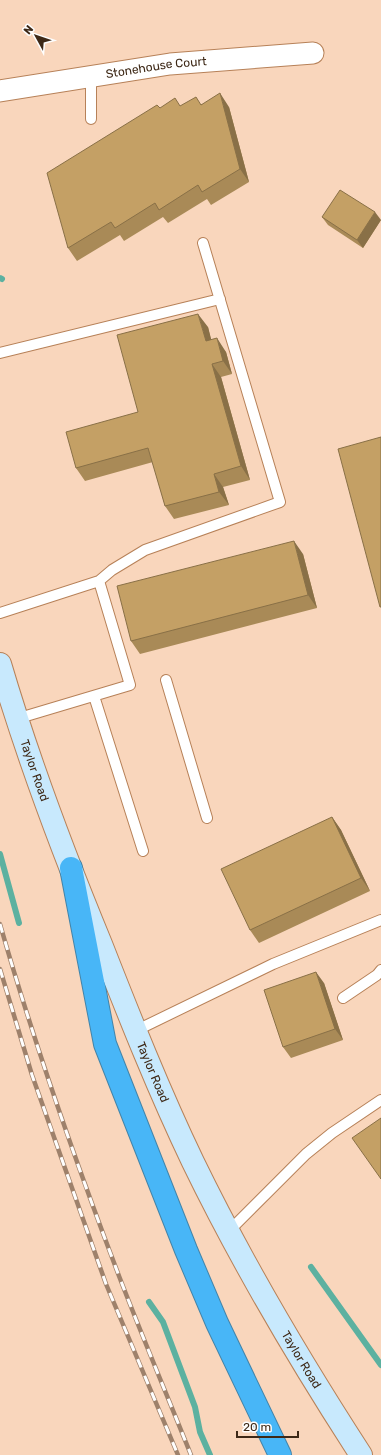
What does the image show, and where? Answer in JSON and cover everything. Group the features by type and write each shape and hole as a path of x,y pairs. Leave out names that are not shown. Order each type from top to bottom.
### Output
{"highway":[{"path":"71,868 105,1044 186,1250 217,1323 280,1455"}],"main road":[{"name":"Taylor Road","path":"0,664 16,719 71,868 150,1068 194,1163 266,1300 332,1410 361,1455"}],"street":[{"name":"Stonehouse Court","path":"0,91 170,64 313,53"}],"lane":[{"path":"91,77 91,120"},
{"path":"0,613 99,581 112,570 145,550 280,502 203,243"},
{"path":"0,353 220,299"},
{"path":"16,719 130,685 99,581"},
{"path":"166,680 207,818"},
{"path":"94,696 143,851"},
{"path":"135,1031 273,964 381,920"},
{"path":"343,998 377,975 381,970"},
{"path":"229,1231 306,1154 332,1133 381,1100"}],"building":[{"path":"220,93 240,169 202,192 198,185 159,210 155,203 115,228 111,222 68,248 47,173 157,105 160,108 175,98 180,106 196,97 201,105"},
{"path":"340,190 375,212 357,240 322,217"},
{"path":"198,314 206,341 217,338 223,361 212,364 241,466 214,474 219,492 165,506 148,448 76,468 66,432 138,412 117,335"},
{"path":"381,437 381,607 380,607 338,449"},
{"path":"294,541 308,595 131,641 117,586"},
{"path":"332,817 361,878 250,930 221,869"},
{"path":"316,972 335,1029 283,1047 264,990"},
{"path":"381,1118 381,1179 352,1138"}],"waterway":[{"path":"0,854 19,923"},
{"path":"311,1267 381,1365"},
{"path":"149,1302 163,1322 195,1407 200,1432 210,1455"}],"railway":[{"path":"0,924 41,1057 87,1189 128,1298 191,1455"},
{"path":"0,969 32,1075 106,1284 178,1455"}]}
